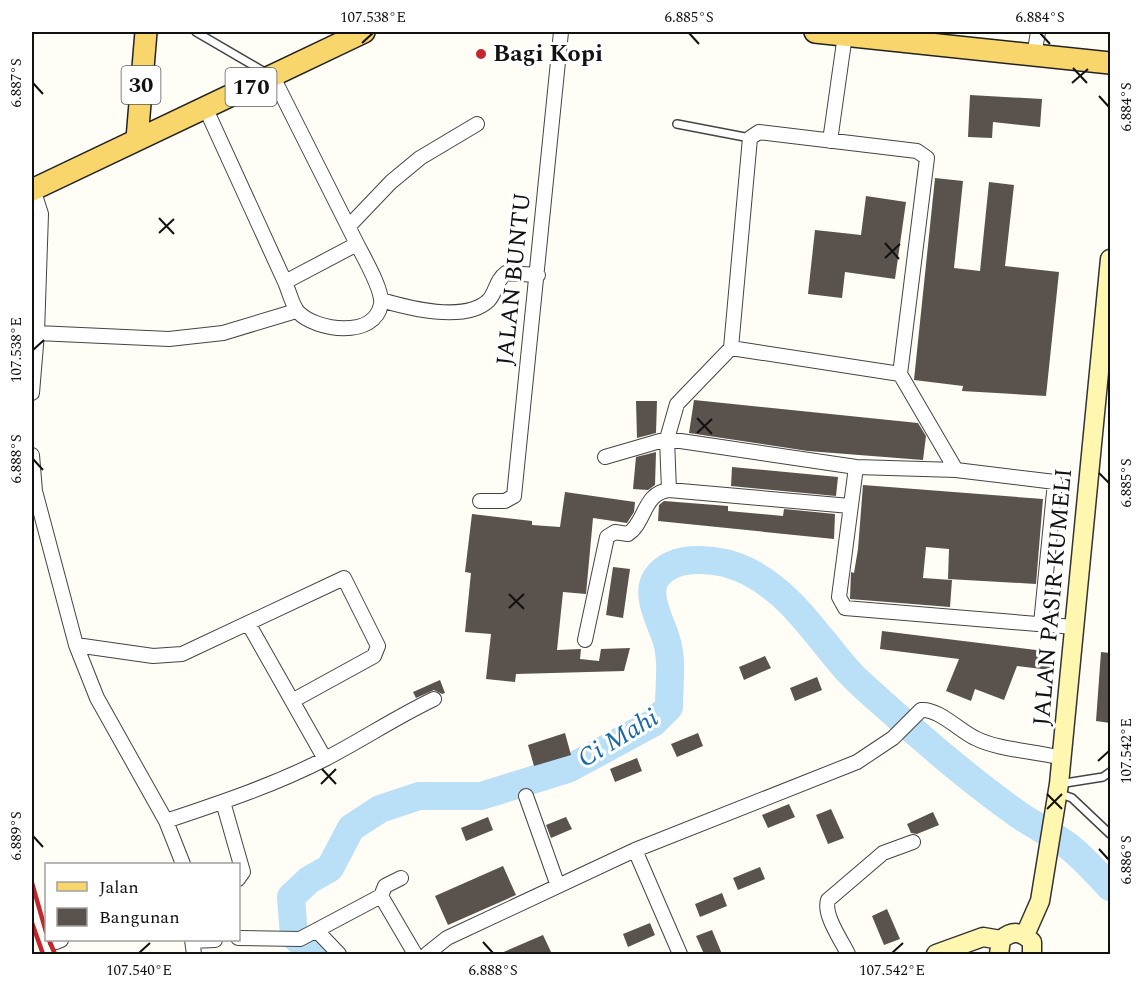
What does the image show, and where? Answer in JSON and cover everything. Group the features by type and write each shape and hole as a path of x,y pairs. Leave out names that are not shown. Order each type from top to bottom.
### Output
{"main road":[{"name":"30","path":"137,139 146,32"},
{"name":"170","path":"32,190 364,32"},
{"path":"815,32 1110,63"}],"street":[{"name":"JALAN BUNTU","path":"480,501 505,501 514,496 561,32"},
{"path":"1034,56 1038,32"},
{"path":"830,141 845,35"},
{"path":"206,107 296,311 310,322 322,326 358,326 369,321 378,311 381,300 349,226 273,77"},
{"path":"349,226 391,182 420,158 477,124"},
{"path":"669,490 667,439 677,404 731,348 750,138 759,132 917,151 927,158 900,374 956,470"},
{"path":"32,190 40,214 37,333 32,393"},
{"path":"285,282 357,244"},
{"name":"JALAN PASIR KUMELI","path":"1025,935 1040,901 1058,795 1109,292 1110,259"},
{"path":"381,300 436,312 460,311 487,302 506,273 538,275"},
{"path":"37,333 170,339 223,333 296,311"},
{"path":"731,348 900,374"},
{"path":"605,457 667,439 856,467 956,470 1055,482 1041,624"},
{"path":"32,455 35,491 76,645 106,718 166,821 183,863"},
{"path":"856,467 839,597 845,608 1074,627"},
{"path":"585,640 607,537 615,532 628,534 634,530 650,501 662,491 850,506"},
{"path":"76,645 115,652 168,656 182,654 344,578 378,646 378,651 374,656 292,701"},
{"path":"249,624 325,759"},
{"path":"166,821 223,802 325,759 389,721 434,699"},
{"path":"427,954 447,938 634,850 857,762 925,709 988,743 1062,758"},
{"path":"526,796 558,886"},
{"path":"223,802 239,851 243,872 240,876"},
{"path":"848,954 830,916 828,900 883,853 913,842"},
{"path":"634,850 680,954"},
{"path":"240,938 266,937 285,940 313,933 381,896 385,886 401,878"},
{"path":"381,896 415,954"},
{"path":"936,954 983,937 1000,947 1008,934 1017,932 1025,935 1032,942 1032,954"},
{"path":"313,933 339,954"},
{"path":"192,945 207,941"}],"lane":[{"path":"196,32 273,77"},
{"path":"677,124 750,138"},
{"path":"1058,795 1104,777 1110,772"},
{"path":"1058,795 1072,798 1110,834"}],"building":[{"path":"970,95 1042,99 1040,127 993,122 992,138 968,137"},
{"path":"935,178 963,181 954,268 980,271 989,182 1014,185 1005,266 1059,272 1046,396 962,391 963,386 914,380"},
{"path":"866,196 906,202 895,279 845,272 842,298 808,294 815,230 861,235"},
{"path":"694,400 918,423 926,436 923,460 808,451 689,433"},
{"path":"636,401 657,401 656,433 637,438"},
{"path":"656,452 655,485 648,490 633,489 636,457"},
{"path":"732,467 838,477 836,496 731,486"},
{"path":"863,485 1043,499 1036,584 948,579 949,549 926,547 923,578 952,580 950,607 850,599 851,572 854,573 858,549"},
{"path":"565,492 635,502 634,512 627,523 593,518 586,594 563,592 557,650 581,649 580,659 599,661 601,649 630,648 624,671 516,674 515,682 486,679 491,634 465,632 471,573 465,572 472,514 532,521 532,525 560,527"},
{"path":"664,501 728,506 728,511 783,516 784,509 835,514 834,539 658,521 659,505"},
{"path":"613,567 630,569 623,618 606,615"},
{"path":"882,631 1052,652 1050,670 1017,666 1004,700 975,689 971,701 946,691 959,659 880,649"},
{"path":"1101,652 1110,653 1110,723 1096,721"},
{"path":"765,656 771,668 744,680 739,667"},
{"path":"817,677 822,690 795,701 790,688"},
{"path":"440,680 445,693 434,690 416,698 413,692"},
{"path":"565,733 571,755 534,766 528,745"},
{"path":"698,733 703,746 677,757 671,744"},
{"path":"637,758 642,771 615,782 610,769"},
{"path":"789,804 795,817 768,828 762,815"},
{"path":"831,809 844,838 828,844 816,815"},
{"path":"933,812 939,825 917,834 911,833 907,824"},
{"path":"488,817 493,830 466,841 461,828"},
{"path":"566,817 572,829 551,838 546,825"},
{"path":"503,866 516,895 448,925 435,896"},
{"path":"760,867 765,879 738,890 733,878"},
{"path":"722,893 727,906 700,917 695,904"},
{"path":"887,909 900,939 884,945 872,916"},
{"path":"650,923 655,935 628,947 623,934"},
{"path":"712,930 722,954 704,954 696,936"},
{"path":"543,935 552,954 499,954"}],"waterway":[{"name":"Ci Mahi","path":"315,954 294,936 291,897 309,880 330,868 351,828 380,809 419,796 481,796 568,769 653,723 669,707 668,647 652,592 656,578 664,569 687,561 714,561 739,567 764,581 791,604 848,671 881,702 985,790 1072,849 1110,887"}],"railway":[{"path":"32,883 45,928"},
{"path":"32,923 43,954"},
{"path":"49,941 55,954"}],"place":[{"name":"Bagi Kopi","path":"481,54"}]}
